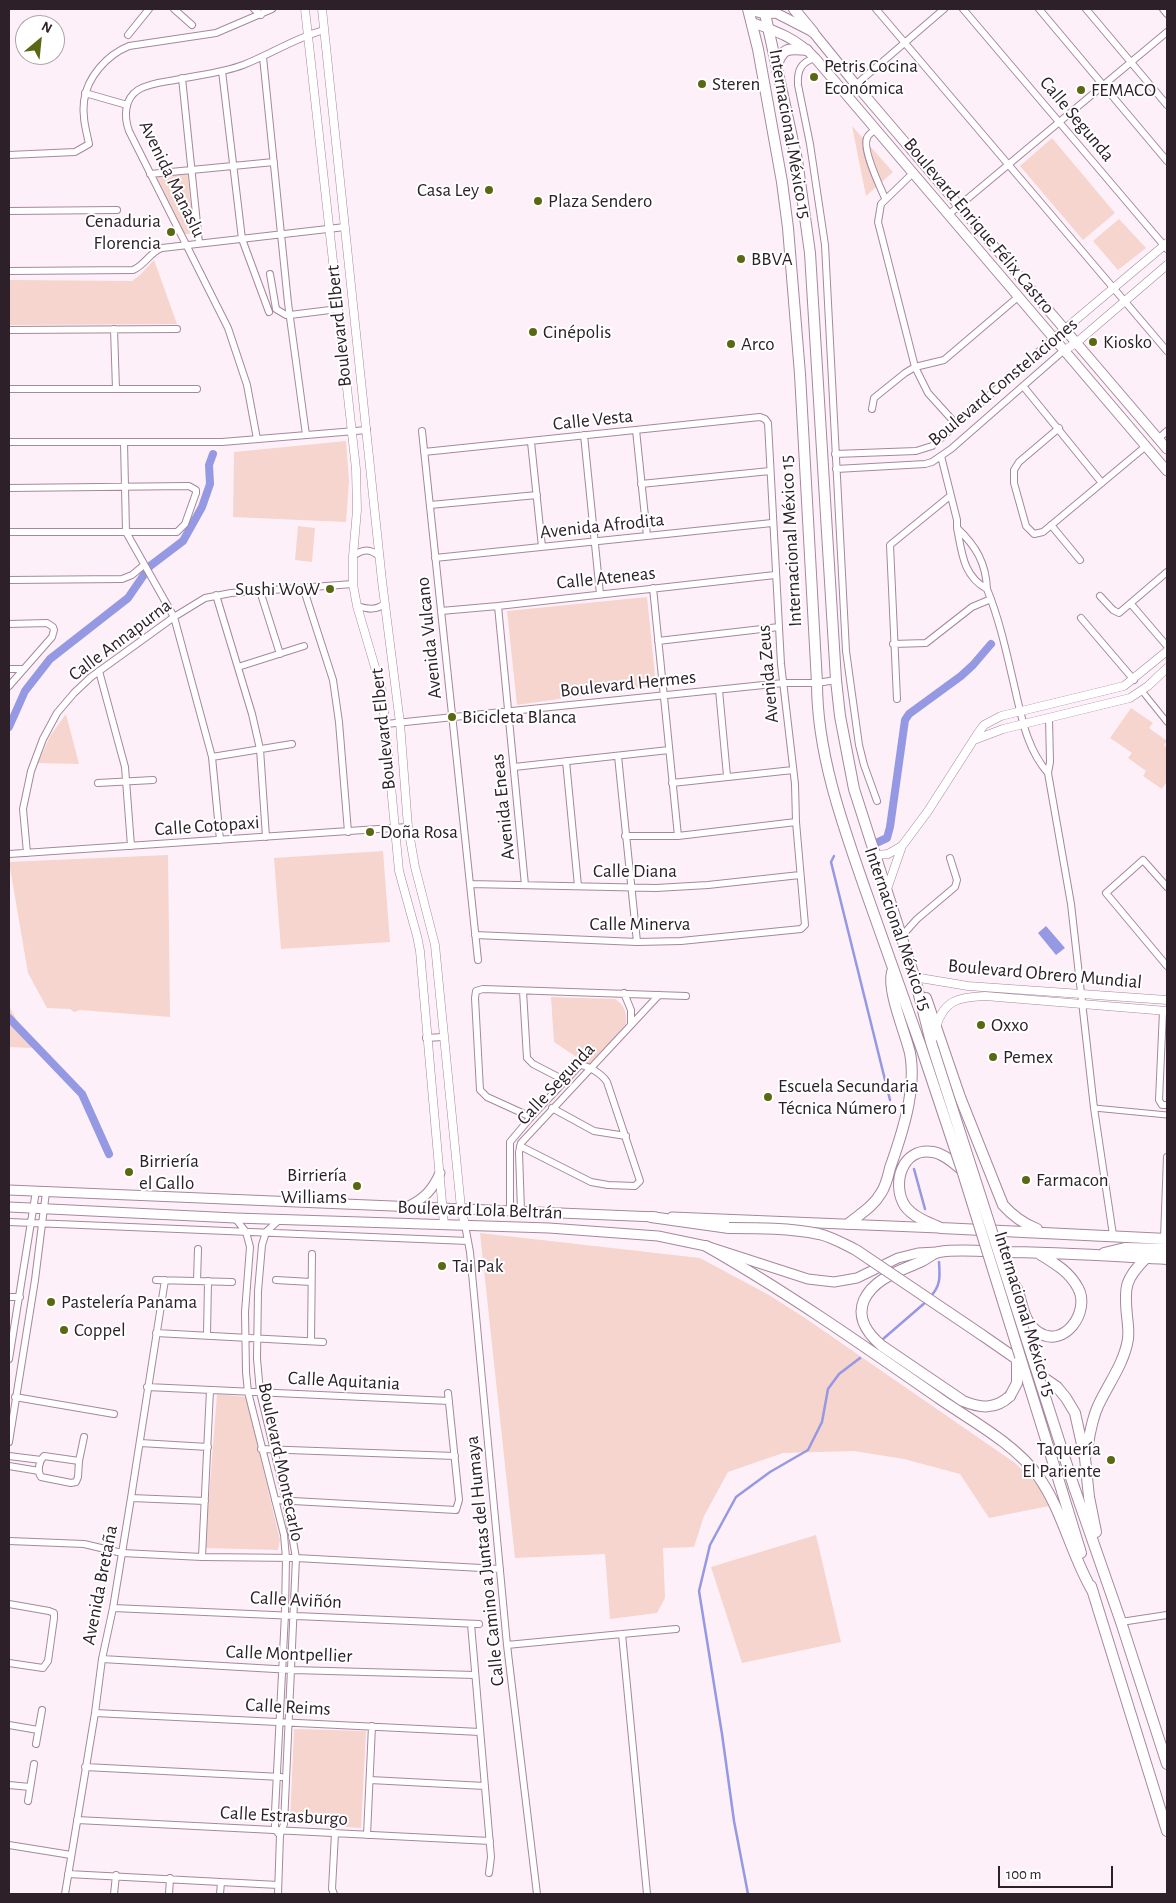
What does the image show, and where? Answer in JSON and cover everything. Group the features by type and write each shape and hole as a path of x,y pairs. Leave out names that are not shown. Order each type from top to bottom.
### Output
{"main road":[{"path":"794,9 813,32"},
{"path":"748,10 776,13 813,32"},
{"name":"Internacional México 15","path":"748,10 758,49 782,182 788,228 800,374 817,709 831,781 854,858 893,968 926,1044 1008,1276 1074,1487 1121,1622 1167,1764"},
{"name":"Internacional México 15","path":"765,11 800,177 810,253 836,680 840,716 854,788 900,938 910,964 926,1044 962,1170 1167,1831"},
{"name":"Boulevard Enrique Félix Castro","path":"751,22 774,29 811,54 1167,471"},
{"name":"Boulevard Enrique Félix Castro","path":"813,32 856,85 1167,449"},
{"path":"777,66 780,54 784,51 790,49 811,54"},
{"path":"910,964 915,968 920,978 967,1114 1003,1205 1009,1212 1028,1226 1042,1232"},
{"path":"848,1224 873,1205 883,1191 900,1141 911,1089 912,1070 910,1053 891,986 893,968"},
{"path":"962,1170 949,1159 935,1152 917,1153 904,1165 898,1178 899,1193 906,1207 920,1219 941,1228 1112,1235 1166,1242"},
{"path":"408,1206 429,1193 436,1184 440,1173"},
{"name":"Boulevard Lola Beltrán","path":"9,1190 443,1207 651,1218 683,1216 941,1228"},
{"name":"Boulevard Lola Beltrán","path":"9,1207 279,1220 549,1228 658,1236 706,1246 808,1279 834,1282 857,1278 898,1258 918,1253 937,1252"},
{"path":"651,1218 729,1228 777,1228 821,1234 839,1241 901,1279 1057,1387 1066,1398 1074,1413 1085,1458 1089,1497 1096,1529 1096,1548"},
{"path":"1101,1254 1113,1250 1166,1242"},
{"path":"706,1246 741,1266 863,1346 993,1435 1027,1462 1038,1476 1058,1512 1092,1592"},
{"path":"1013,1335 1013,1350 1017,1364 1017,1383 1010,1396 998,1405 984,1408 963,1401 882,1346 863,1325 861,1317 863,1303 869,1290 897,1271 923,1261 937,1252 1101,1254 1167,1259"},
{"path":"1008,1276 1016,1288 1027,1322 1038,1333 1048,1337 1058,1336 1072,1328 1078,1320 1080,1313 1081,1298 1079,1289 1068,1273 1035,1252"},
{"path":"1085,1458 1097,1407 1122,1360 1128,1342 1126,1286 1135,1269 1146,1258"}],"street":[{"path":"128,34 149,9"},
{"path":"174,9 192,25"},
{"path":"254,9 261,15"},
{"path":"9,154 75,152 89,144 84,121 85,93 91,81 108,58 121,50 129,46 216,33 272,9"},
{"name":"Boulevard Elbert","path":"305,9 358,492 353,556 353,584 357,606 382,691 399,870 417,936 444,1225"},
{"name":"Boulevard Elbert","path":"322,9 366,430 400,722 408,828 415,867 433,933 461,1208 466,1225"},
{"path":"876,9 1167,351"},
{"path":"845,94 944,9"},
{"name":"Calle Segunda","path":"963,9 1166,246"},
{"path":"1039,9 1167,162"},
{"path":"1086,9 1167,105"},
{"path":"1163,9 1167,14"},
{"name":"Avenida Manaslu","path":"258,439 247,386 228,328 129,132 127,105 138,90 153,84 222,71 262,57 308,35 324,30"},
{"path":"948,215 1167,32"},
{"path":"811,54 800,66 798,85 810,144 825,244 846,651 853,708 864,766 877,801"},
{"path":"262,57 290,315 306,435"},
{"path":"222,71 242,238 269,312"},
{"path":"182,78 199,244"},
{"path":"85,93 127,105"},
{"path":"875,130 868,137 866,143 875,176 885,198"},
{"path":"150,174 274,162"},
{"path":"913,173 885,198 881,204 878,222 916,367 928,393 956,424"},
{"path":"9,210 117,210"},
{"path":"9,272 133,270 143,264 157,250 242,238 345,227"},
{"name":"Boulevard Constelaciones","path":"835,454 921,450 936,442 1064,330 1166,246"},
{"name":"Boulevard Constelaciones","path":"836,469 925,464 941,456 1167,265"},
{"path":"270,274 276,309 283,314 290,315 338,309"},
{"path":"872,409 874,398 904,373 916,367 944,360 1018,297"},
{"path":"114,329 116,389"},
{"path":"9,330 177,329"},
{"path":"1023,386 1102,483"},
{"path":"9,389 197,389"},
{"name":"Calle Vesta","path":"424,452 760,417 765,419"},
{"name":"Avenida Zeus","path":"765,419 768,424 775,575 783,683 794,770 800,875 806,922 804,927"},
{"path":"1059,428 1019,462 1014,470 1014,483 1026,526 1031,533 1039,534 1051,525 1146,446"},
{"path":"9,442 222,442 366,430"},
{"path":"636,430 647,536"},
{"name":"Avenida Vulcano","path":"422,431 478,960"},
{"path":"1158,439 1167,431"},
{"path":"584,435 600,594"},
{"path":"124,442 126,532 174,617 212,757 220,840"},
{"path":"531,442 542,547"},
{"path":"941,456 957,520 963,559 967,570 977,582 987,589"},
{"path":"642,484 770,471"},
{"path":"9,488 189,486 196,490 185,524 177,532 9,532"},
{"path":"430,505 537,495"},
{"path":"896,699 890,545 950,496"},
{"name":"Avenida Afrodita","path":"436,558 772,523"},
{"path":"1051,525 1080,560"},
{"path":"958,528 982,561 987,589 1023,724 1038,762 1048,773"},
{"path":"353,556 365,550 373,552 380,557"},
{"path":"9,580 122,579 132,575 144,565"},
{"path":"1100,596 1112,610 1119,613 1167,572"},
{"name":"Calle Ateneas","path":"441,611 775,575"},
{"name":"Calle Annapurna","path":"27,853 22,809 31,771 43,739 50,724 65,702 99,671 197,602 216,595 353,584"},
{"path":"303,587 333,680 339,722 348,832"},
{"path":"653,588 678,836"},
{"path":"260,591 280,654"},
{"path":"216,595 252,714 260,749 266,837"},
{"path":"893,644 926,643 972,607 991,599"},
{"path":"357,606 373,609 381,607 385,603"},
{"path":"1131,604 1167,646"},
{"name":"Avenida Eneas","path":"498,606 525,885"},
{"path":"1081,618 1134,680"},
{"path":"9,624 47,623 53,627 54,634 9,686"},
{"path":"658,641 779,627"},
{"path":"238,667 304,646"},
{"path":"886,892 902,846 928,811 984,725 1001,716 1120,688 1134,680 1167,651"},
{"path":"974,740 1002,729 1130,698 1142,691 1167,668 1159,658"},
{"path":"9,669 24,669"},
{"path":"99,671 125,767 131,846"},
{"name":"Boulevard Hermes","path":"386,724 783,683 817,683 836,680"},
{"path":"719,690 728,776"},
{"path":"1142,691 1167,722"},
{"path":"1049,718 1050,762 1048,773 1071,904 1084,1005 1094,1108 1112,1235"},
{"path":"212,757 292,744"},
{"path":"514,767 669,750"},
{"path":"618,756 637,942"},
{"path":"566,761 578,886"},
{"path":"672,782 794,770"},
{"path":"98,783 153,780"},
{"path":"625,836 678,836 796,822"},
{"name":"Calle Cotopaxi","path":"9,854 408,828"},
{"path":"876,855 888,854 902,846"},
{"path":"900,938 917,919 955,887 957,880 950,858"},
{"path":"1167,887 1143,860 1106,893 1167,966"},
{"name":"Calle Diana","path":"470,884 631,888 708,885 800,875"},
{"name":"Calle Minerva","path":"476,935 637,942 699,939 801,930 804,927"},
{"name":"Boulevard Obrero Mundial","path":"920,978 968,986 1167,1000"},
{"path":"531,1117 487,1097 480,1090 476,991 483,989 686,996"},
{"path":"523,991 527,1058 533,1064 564,1080"},
{"path":"624,993 631,1010 631,1026"},
{"name":"Calle Segunda","path":"521,1211 520,1146 523,1140 659,995"},
{"name":"Boulevard Obrero Mundial","path":"936,1028 941,1013 949,1004 955,1000 974,996 1165,1011"},
{"path":"1165,1011 1158,1100 1162,1105 1167,1105"},
{"path":"426,1038 443,1036"},
{"name":"Calle Segunda","path":"510,1210 510,1146 512,1139 578,1066 582,1065 590,1069"},
{"path":"520,1146 591,1182 608,1185 636,1186 638,1184 640,1177 607,1082 602,1075 590,1069"},
{"path":"552,1108 594,1131 626,1136"},
{"path":"1094,1108 1167,1115"},
{"path":"1166,1242 1167,1157"},
{"path":"9,1356 36,1191"},
{"path":"9,1442 10,1417 35,1280 46,1192"},
{"path":"235,1218 246,1232"},
{"path":"266,1232 279,1220"},
{"path":"9,1222 468,1241"},
{"name":"Calle Camino a Juntas del Humaya","path":"466,1225 507,1645 537,1894"},
{"name":"Boulevard Montecarlo","path":"246,1232 250,1247 246,1337 248,1392 284,1535 286,1558 286,1614 278,1777 278,1894"},
{"name":"Boulevard Montecarlo","path":"266,1232 262,1245 260,1264 258,1338 260,1392 286,1500 296,1558 287,1778 279,1832"},
{"path":"197,1281 198,1249"},
{"path":"311,1341 312,1254"},
{"path":"248,1266 260,1264"},
{"path":"156,1280 232,1282"},
{"name":"Avenida Bretaña","path":"64,1894 95,1714 102,1659 113,1608 165,1280"},
{"path":"276,1280 311,1282"},
{"path":"206,1335 208,1281"},
{"path":"9,1297 20,1297"},
{"path":"156,1333 323,1342"},
{"name":"Calle Aquitania","path":"148,1387 449,1401"},
{"path":"202,1557 210,1390"},
{"path":"275,1500 456,1510 459,1505 448,1393"},
{"path":"15,1397 114,1414"},
{"path":"79,1461 46,1456 41,1460 39,1471 44,1478 74,1483 78,1477 84,1437"},
{"path":"140,1443 208,1447"},
{"path":"261,1449 455,1456"},
{"path":"9,1456 41,1460"},
{"path":"20,1468 21,1458"},
{"path":"9,1466 39,1471"},
{"path":"131,1498 205,1501"},
{"path":"9,1541 84,1544 122,1553 202,1557 296,1558 500,1569"},
{"path":"9,1604 54,1613 48,1661 43,1668 9,1663"},
{"name":"Calle Aviñón","path":"113,1608 286,1614 479,1624"},
{"path":"1121,1622 1167,1615"},
{"path":"471,1624 490,1841 489,1873"},
{"path":"507,1645 676,1629"},
{"path":"622,1634 647,1894"},
{"name":"Calle Montpellier","path":"102,1659 283,1670 475,1676"},
{"path":"36,1744 42,1710"},
{"name":"Calle Reims","path":"95,1714 280,1721 480,1732"},
{"path":"9,1725 38,1730"},
{"path":"368,1835 372,1726"},
{"path":"28,1801 34,1764"},
{"path":"85,1767 287,1778"},
{"path":"370,1780 485,1786"},
{"path":"9,1785 30,1788"},
{"name":"Calle Estrasburgo","path":"77,1820 279,1832 490,1841"},
{"path":"334,1894 332,1889 335,1833"},
{"path":"9,1845 71,1855"},
{"path":"68,1874 278,1885"},
{"path":"114,1894 116,1876"},
{"path":"169,1894 170,1878"},
{"path":"220,1894 221,1882"}],"shaded area":[{"path":"852,126 893,172 866,196"},
{"path":"1052,138 1115,213 1083,240 1020,166"},
{"path":"187,170 194,234 185,234 155,173"},
{"path":"1119,219 1146,248 1118,270 1093,241"},
{"path":"154,260 177,324 9,325 9,280 132,281"},
{"path":"346,441 349,481 346,522 233,517 234,452"},
{"path":"298,526 315,528 312,562 295,560"},
{"path":"647,597 656,685 517,705 507,611"},
{"path":"1131,708 1153,723 1149,728 1167,741 1164,745 1167,748 1167,781 1162,789 1143,776 1146,771 1128,758 1132,753 1110,738"},
{"path":"66,714 79,764 38,763 50,736"},
{"path":"383,851 390,942 281,949 274,858"},
{"path":"168,855 170,1017 80,1010 74,1012 70,1009 47,1008 28,973 9,862"},
{"path":"551,997 615,999 625,1010 626,1024 590,1066 554,1042"},
{"path":"9,1006 32,1048 9,1047"},
{"path":"480,1233 700,1258 769,1295 805,1318 1015,1463 1039,1486 1049,1506 989,1518 960,1474 904,1459 854,1451 783,1453 728,1472 704,1516 694,1547 663,1548 665,1598 657,1613 610,1619 605,1554 515,1558"},
{"path":"217,1394 246,1397 280,1540 278,1550 205,1548"},
{"path":"816,1535 841,1642 742,1663 711,1567"},
{"path":"294,1729 366,1731 361,1828 290,1823"}],"water":[{"path":"1046,926 1065,948 1056,955 1038,933"}],"waterway":[{"path":"9,727 25,691 50,659 128,598 150,566 183,541 202,507 210,484 209,465 213,454"},
{"path":"874,844 887,838 890,827 905,720 909,714 961,676 991,644"},
{"path":"834,856 831,862 890,1100"},
{"path":"9,1018 82,1094 109,1154"},
{"path":"914,1169 925,1209"},
{"path":"930,1297 938,1285 939,1262"},
{"path":"883,1339 927,1301"},
{"path":"748,1894 734,1821 699,1591 710,1545 736,1497 770,1472 808,1450 822,1422 828,1389 839,1374 860,1358"}],"place":[{"name":"Petris Cocina Económica","path":"814,77"},
{"name":"Steren","path":"702,84"},
{"name":"FEMACO","path":"1081,90"},
{"name":"Casa Ley","path":"489,190"},
{"name":"Plaza Sendero","path":"538,201"},
{"name":"Cenaduria Florencia","path":"171,232"},
{"name":"BBVA","path":"741,259"},
{"name":"Cinépolis","path":"533,332"},
{"name":"Kiosko","path":"1093,342"},
{"name":"Arco","path":"731,344"},
{"name":"Sushi WoW","path":"330,589"},
{"name":"Bicicleta Blanca","path":"452,717"},
{"name":"Doña Rosa","path":"370,832"},
{"name":"Oxxo","path":"981,1025"},
{"name":"Pemex","path":"993,1057"},
{"name":"Escuela Secundaria Técnica Número 1","path":"768,1097"},
{"name":"Birriería el Gallo","path":"129,1172"},
{"name":"Farmacon","path":"1026,1180"},
{"name":"Birriería Williams","path":"357,1186"},
{"name":"Tai Pak","path":"442,1266"},
{"name":"Pastelería Panama","path":"51,1302"},
{"name":"Coppel","path":"64,1330"},
{"name":"Taquería El Pariente","path":"1111,1460"}]}
